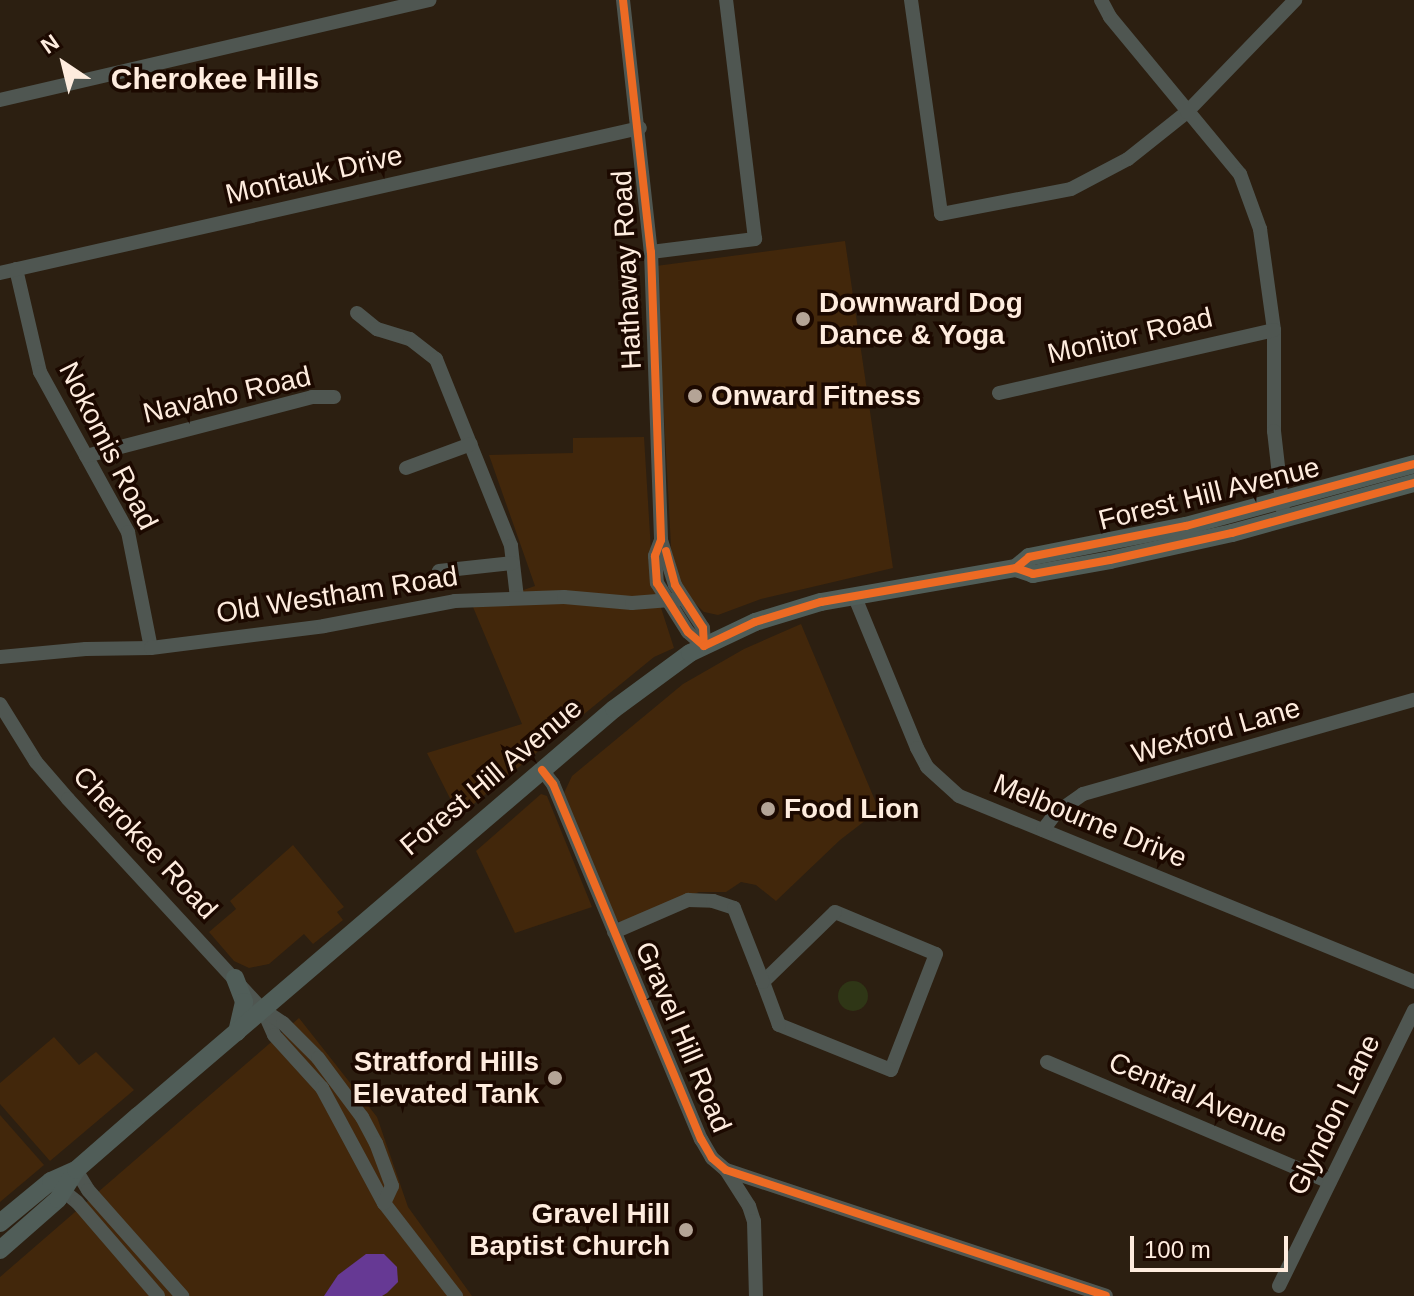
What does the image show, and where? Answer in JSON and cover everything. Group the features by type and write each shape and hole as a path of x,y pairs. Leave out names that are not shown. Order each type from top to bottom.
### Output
{"main road":[{"name":"Forest Hill Avenue","path":"1282,510 1414,464"},
{"name":"Forest Hill Avenue","path":"0,1223 57,1186 640,688 704,646 770,617 854,595 1016,568 1029,557 1414,483"},
{"path":"235,978 244,1002 237,1032"},
{"name":"Forest Hill Avenue","path":"0,1250 57,1186"}],"street":[{"path":"0,100 430,0"},
{"name":"Hathaway Road","path":"623,0 640,128 651,252 661,540 671,577 703,628 704,646"},
{"path":"651,252 755,239 726,0"},
{"path":"911,0 941,214 1071,189 1128,159 1187,112 1295,0"},
{"path":"1101,0 1110,17 1240,174 1260,229 1274,330 1274,431 1282,510"},
{"name":"Montauk Drive","path":"0,273 640,128"},
{"name":"Nokomis Road","path":"16,269 40,372 128,532 151,648"},
{"path":"357,313 377,329 410,339 436,359 511,546 517,598"},
{"name":"Monitor Road","path":"999,393 1274,330"},
{"name":"Navaho Road","path":"86,456 312,397 334,397"},
{"path":"406,468 471,444"},
{"name":"Hathaway Road","path":"661,540 655,556 657,578 665,600 690,635 704,646"},
{"path":"439,571 513,563"},
{"name":"Melbourne Drive","path":"854,595 885,676 927,767 959,796 1414,982"},
{"name":"Old Westham Road","path":"0,657 86,649 151,648 324,626 442,603 517,598 582,597 632,603 683,599"},
{"name":"Wexford Lane","path":"1043,830 1056,813 1083,794 1224,757 1414,700"},
{"name":"Cherokee Road","path":"0,704 36,762 263,1010 274,1035 322,1088 384,1203 456,1296"},
{"name":"Gravel Hill Road","path":"542,770 553,784 701,1139 749,1206 754,1221 756,1296"},
{"path":"614,932 688,900 713,901 734,908 779,1025 891,1070 936,954 835,912 763,982"},
{"path":"1391,972 1414,967"},
{"name":"Glyndon Lane","path":"1279,1286 1414,1010"},
{"name":"Central Avenue","path":"1047,1062 1330,1182"},
{"path":"76,1170 88,1190 182,1296"},
{"name":"Gravel Hill Road","path":"726,1170 1106,1296"},
{"path":"57,1186 77,1202 158,1296"}],"shaded area":[{"path":"845,241 893,568 761,599 718,615 704,612 685,594 672,565 656,266"},
{"path":"644,437 653,583 674,648 654,657 459,816 427,753 522,724 473,607 535,586 489,455 573,453 573,438"},
{"path":"801,624 879,810 840,840 776,901 756,885 741,882 726,892 699,892 620,922 614,918 564,793 572,776 683,684 744,649"},
{"path":"541,794 547,796 592,907 515,933 476,851"},
{"path":"293,845 344,907 337,912 343,920 313,944 304,934 269,964 249,968 234,961 209,932 236,909 230,901"},
{"path":"299,1018 377,1117 408,1207 472,1296 0,1296 0,1277"},
{"path":"54,1037 79,1065 96,1052 134,1090 50,1161 0,1104 0,1083"},
{"path":"0,1115 44,1165 0,1202"},
{"path":"366,1254 384,1254 397,1267 398,1282 382,1296 324,1296 338,1275"}],"green space":[{"path":"853,981 864,985 868,996 864,1007 853,1011 842,1007 838,996 842,985"}],"cycle path":[{"path":"623,0 651,252 661,540 655,556 657,583 688,632 704,646"},
{"path":"1016,568 1029,557 1186,526 1414,464"},
{"path":"704,646 755,622 821,602 1016,568 1033,574 1110,560 1232,533 1414,483"},
{"path":"666,551 675,585 703,628 704,646"},
{"path":"542,770 553,784 701,1139 712,1158 726,1170 1106,1296"}],"place":[{"name":"Downward Dog Dance & Yoga","path":"803,319"},
{"name":"Onward Fitness","path":"695,396"},
{"name":"Food Lion","path":"768,809"},
{"name":"Stratford Hills Elevated Tank","path":"555,1078"},
{"name":"Gravel Hill Baptist Church","path":"686,1230"}],"district":[{"name":"Cherokee Hills","path":"215,79"}]}
